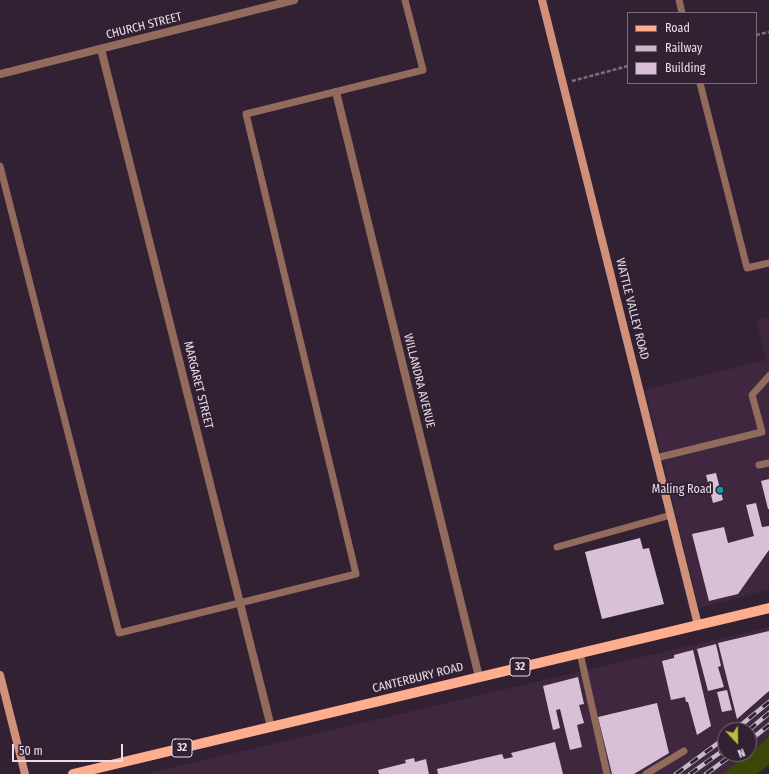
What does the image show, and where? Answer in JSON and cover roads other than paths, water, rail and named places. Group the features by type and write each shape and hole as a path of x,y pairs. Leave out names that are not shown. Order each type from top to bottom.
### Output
{"main road":[{"name":"CANTERBURY ROAD","path":"73,774 94,772 271,727 769,608"}],"street":[{"name":"CHURCH STREET","path":"0,74 294,0"},
{"name":"WATTLE VALLEY ROAD","path":"542,0 698,625"},
{"name":"MARGARET STREET","path":"101,49 271,727"},
{"name":"WILLANDRA AVENUE","path":"336,92 479,677"},
{"path":"0,675 25,774"}],"lane":[{"path":"0,166 119,633 356,574 246,114 423,70 405,0"},
{"path":"679,0 682,12"},
{"path":"700,84 747,268 769,262"},
{"path":"656,458 762,432 752,395 769,376"},
{"path":"760,466 769,463"},
{"path":"557,547 671,515"},
{"path":"580,653 607,774"},
{"path":"646,774 684,751"}],"railway":[{"path":"745,722 769,702"},
{"path":"757,723 769,713"},
{"path":"757,735 769,725"},
{"path":"676,774 717,744"},
{"path":"690,774 717,755"},
{"path":"706,774 722,762"}],"place":[{"name":"Maling Road","path":"720,490"}]}
